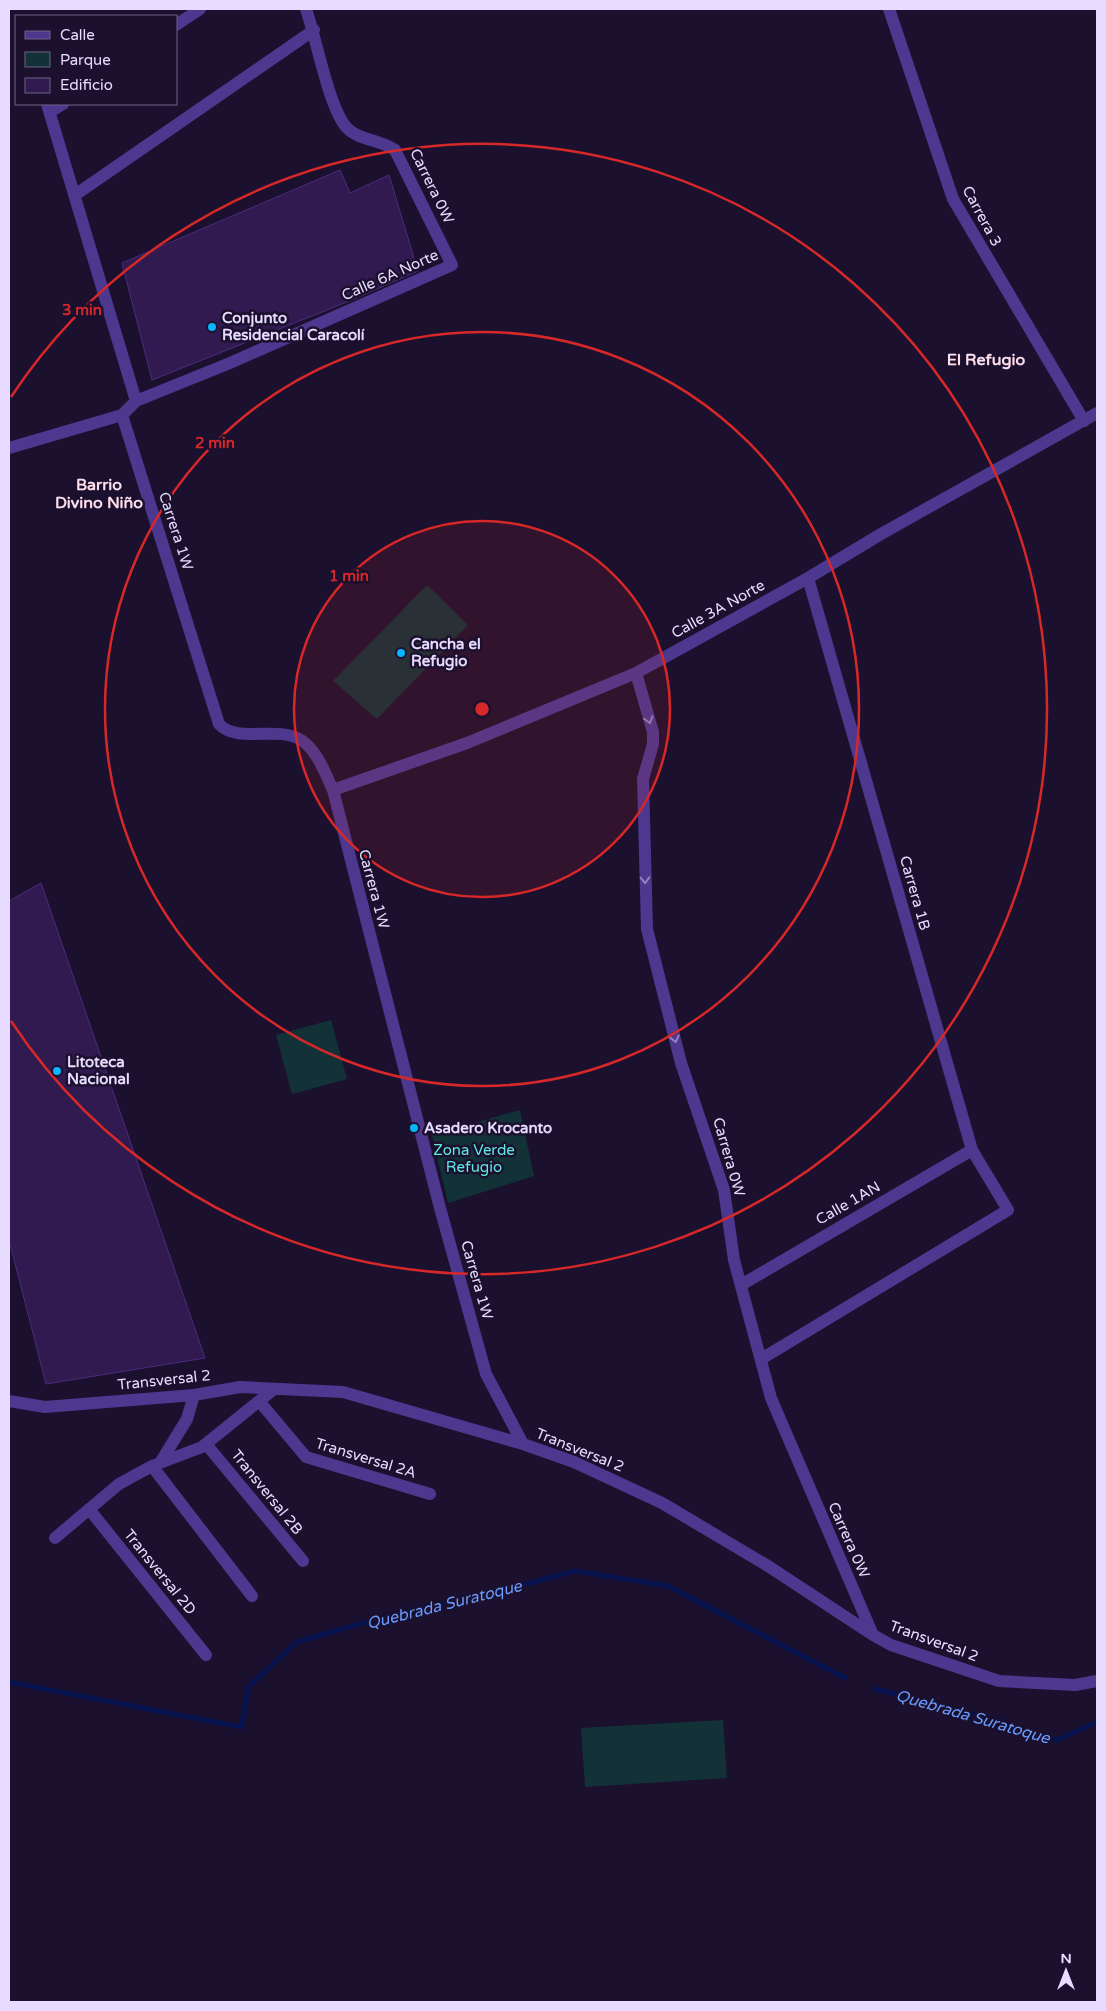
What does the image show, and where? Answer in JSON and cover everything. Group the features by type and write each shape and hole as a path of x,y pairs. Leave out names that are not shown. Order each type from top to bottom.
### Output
{"street":[{"path":"178,24 200,9"},
{"name":"Carrera 0W","path":"306,9 314,30 335,109 347,128 354,133 386,143 395,150 452,265"},
{"name":"Carrera 3","path":"889,9 953,199 1084,421"},
{"path":"75,195 314,30"},
{"path":"49,108 136,401"},
{"name":"Calle 6A Norte","path":"9,448 122,415 136,401 230,363 452,265"},
{"name":"Calle 3A Norte","path":"333,790 467,743 636,673 808,578 880,534 1097,413"},
{"name":"Carrera 1W","path":"122,415 219,724 225,730 234,733 282,733 301,740 315,754 333,790 440,1208 486,1374 523,1444"},
{"name":"Carrera 1B","path":"761,1359 1008,1210 972,1150 808,578"},
{"name":"Carrera 0W","path":"636,673 653,732 653,744 643,780 647,929 681,1063 724,1190 734,1260 771,1398 873,1636"},
{"name":"Calle 1AN","path":"741,1285 972,1150"},
{"name":"Transversal 2","path":"9,1400 45,1407 194,1395 240,1387 343,1392 523,1444 574,1462 662,1503 768,1566 873,1636 891,1645 999,1681 1075,1685 1097,1681"},
{"path":"55,1538 119,1484 156,1465 206,1444 274,1389"},
{"path":"156,1465 187,1419 194,1395"},
{"name":"Transversal 2A","path":"259,1401 306,1457 430,1494"},
{"name":"Transversal 2B","path":"206,1444 303,1561"},
{"path":"156,1465 252,1596"},
{"name":"Transversal 2D","path":"88,1510 206,1655"}],"green space":[{"name":"Cancha el Refugio","path":"427,585 468,625 377,719 333,681"},
{"path":"331,1020 347,1079 292,1094 276,1035"},
{"name":"Zona Verde Refugio","path":"520,1110 534,1176 448,1203 432,1135"},
{"path":"723,1720 727,1778 585,1787 581,1728"}],"building":[{"name":"Conjunto Residencial Caracolí","path":"340,170 350,193 389,175 418,271 352,300 152,380 122,263"},
{"name":"Litoteca Nacional","path":"41,883 205,1358 46,1384 9,1240 9,901"}],"waterway":[{"name":"Quebrada Suratoque","path":"9,1682 241,1727 249,1686 297,1642 412,1609 480,1596 575,1571 668,1586 845,1678"},
{"name":"Quebrada Suratoque","path":"875,1689 1004,1722 1032,1736 1057,1740 1097,1722"}],"place":[{"name":"Conjunto Residencial Caracolí","path":"212,327"},
{"name":"Cancha el Refugio","path":"401,653"},
{"name":"Litoteca Nacional","path":"57,1071"},
{"name":"Asadero Krocanto","path":"414,1128"}],"district":[{"name":"El Refugio","path":"986,359"},
{"name":"Barrio Divino Niño","path":"99,493"}]}
